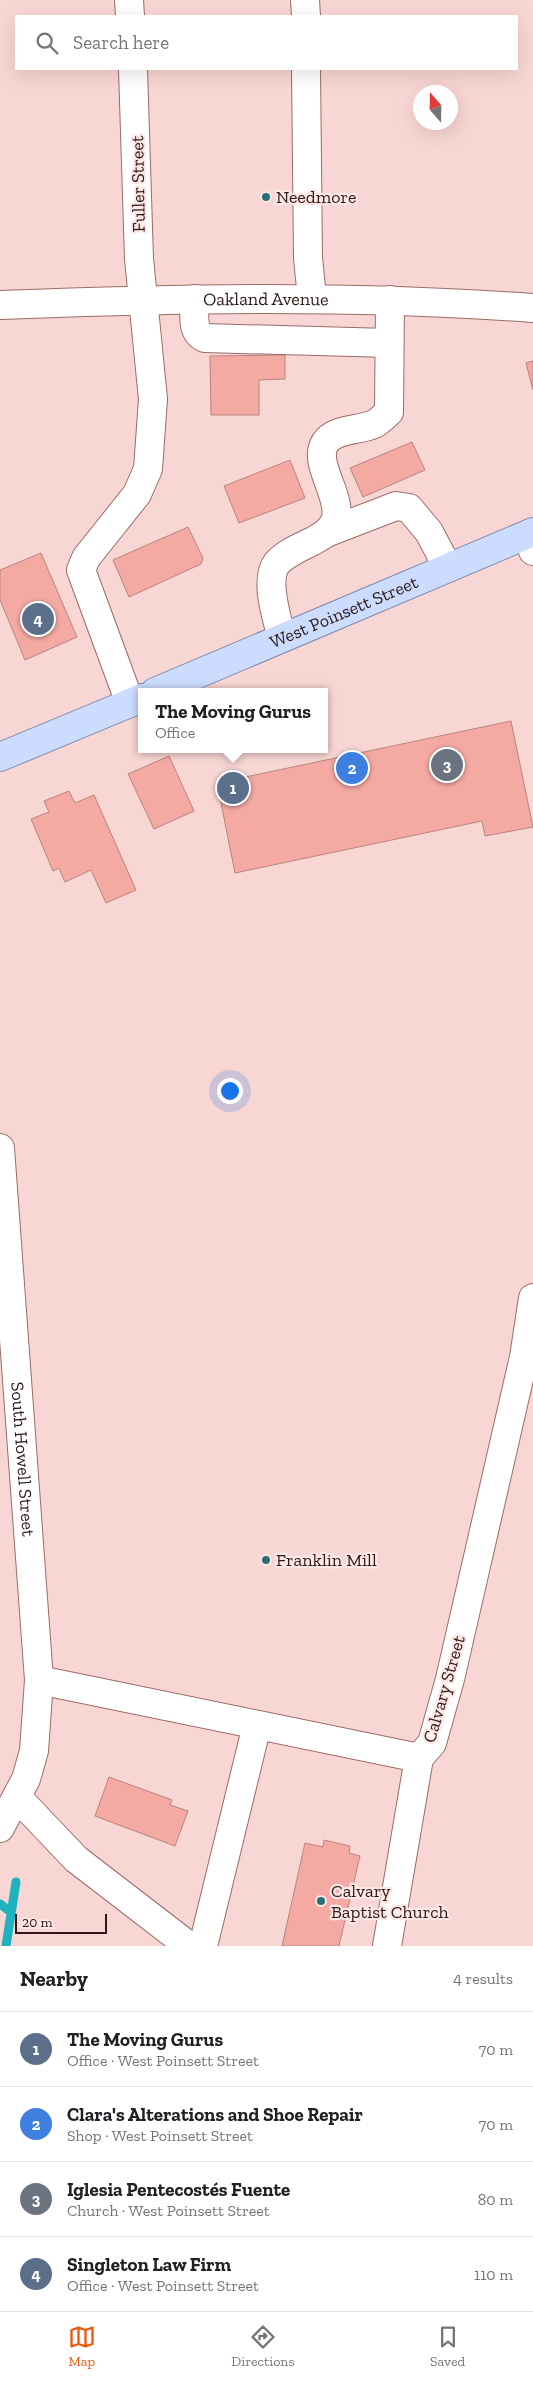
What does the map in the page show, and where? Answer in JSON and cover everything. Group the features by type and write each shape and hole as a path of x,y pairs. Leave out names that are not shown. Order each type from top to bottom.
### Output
{"main road":[{"name":"West Poinsett Street","path":"164,688 448,568 532,539"},
{"path":"0,757 136,700"}],"street":[{"path":"129,0 130,15"},
{"path":"305,0 306,15"},
{"name":"Fuller Street","path":"133,70 139,259 153,399 148,469 137,494 86,558 81,570 136,700"},
{"path":"297,340 305,298 308,258 306,70"},
{"name":"Oakland Avenue","path":"0,305 144,299 305,298 390,300 533,308"},
{"path":"195,299 195,330 199,336 205,338 390,343"},
{"path":"326,534 336,520 336,504 321,454 325,442 337,434 375,424 388,412 390,300"},
{"path":"282,638 273,599 272,574 277,563 290,553 326,534 396,506 408,508 429,532 448,568"},
{"name":"South Howell Street","path":"0,1148 39,1680 34,1751 26,1779 0,1828"},
{"name":"Calvary Street","path":"39,1680 419,1758 432,1743 521,1425 524,1357 533,1298"},
{"path":"203,1946 257,1725"},
{"path":"387,1946 419,1758"},
{"path":"17,1797 76,1859 189,1946"}],"building":[{"path":"285,355 285,379 259,380 259,415 211,415 210,356"},
{"path":"533,361 533,390 526,363"},
{"path":"412,442 425,470 363,497 350,468"},
{"path":"290,460 305,498 239,523 224,486"},
{"path":"188,527 203,558 201,564 129,597 113,560"},
{"path":"41,553 77,637 25,660 0,600 0,570"},
{"path":"511,721 533,827 485,836 482,821 235,873 217,783"},
{"path":"169,756 194,811 154,829 128,774"},
{"path":"69,791 75,803 94,795 136,890 106,903 91,870 65,882 59,868 53,871 31,819 49,812 44,801"},
{"path":"109,1777 172,1800 170,1805 188,1811 175,1846 95,1816"},
{"name":"Calvary Baptist Church","path":"324,1840 350,1846 349,1853 360,1856 339,1946 282,1946 305,1843 323,1847"}],"waterway":[{"path":"6,1946 16,1882"},
{"path":"0,1904 11,1912"}],"place":[{"name":"Needmore","path":"266,197"},
{"name":"Singleton Law Firm","path":"38,619"},
{"name":"Iglesia Pentecostés Fuente","path":"447,765"},
{"name":"Clara's Alterations and Shoe Repair","path":"352,768"},
{"name":"The Moving Gurus","path":"233,788"},
{"name":"Franklin Mill","path":"266,1560"},
{"name":"Calvary Baptist Church","path":"321,1901"}]}
